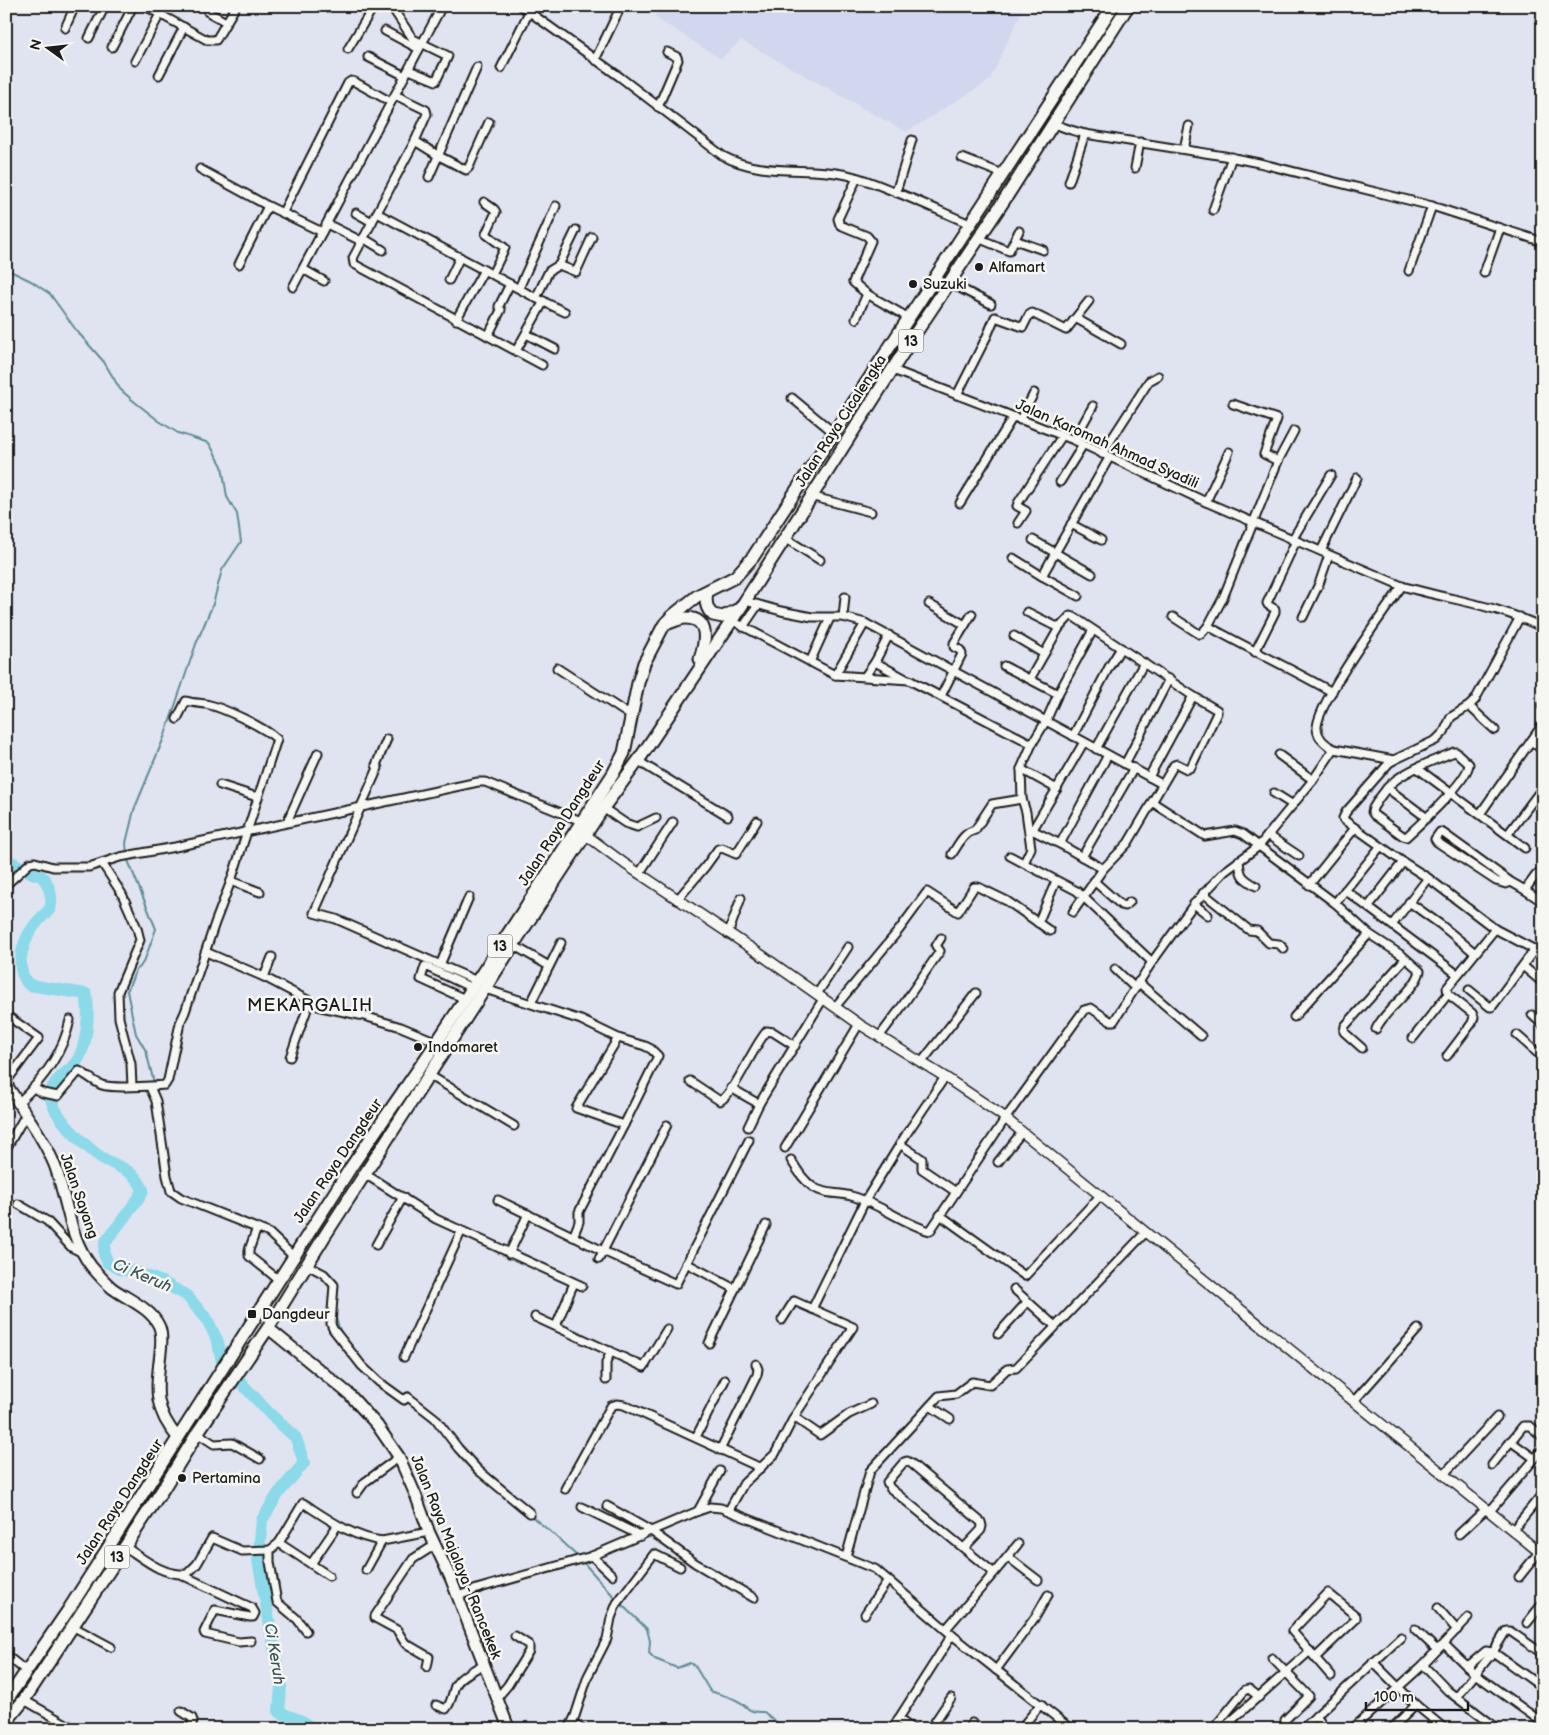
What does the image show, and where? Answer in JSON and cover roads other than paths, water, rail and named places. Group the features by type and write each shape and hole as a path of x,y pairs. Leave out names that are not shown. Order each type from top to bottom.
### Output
{"highway":[{"name":"Jalan Raya Cicalengka","path":"664,625 680,608 735,577 753,557 1113,6"},
{"name":"Jalan Raya Cicalengka","path":"695,677 915,334 1054,124 1128,6"},
{"path":"994,187 1007,196"},
{"path":"707,592 705,599 707,608 713,616 722,617 742,605"},
{"path":"664,625 684,618 694,620 702,626 706,635 705,645 695,677"},
{"name":"Jalan Raya Dangdeur","path":"6,1722 24,1700 268,1328 429,1075 478,986 581,821 613,774 624,753 638,683 644,663 664,625"},
{"name":"Jalan Raya Dangdeur","path":"6,1701 69,1609 351,1167 465,999 513,945 603,808 638,761 695,677"}],"main road":[{"name":"Jalan Sayang","path":"6,1083 39,1133 55,1166 77,1242 91,1266 112,1287 150,1314 158,1325 161,1348 156,1384 157,1397 162,1416 178,1438"},
{"name":"Jalan Raya Majalaya - Rancekek","path":"268,1328 349,1394 377,1425 399,1457 429,1532 458,1596 509,1729"}],"street":[{"path":"65,28 75,6"},
{"path":"90,38 105,6"},
{"path":"112,47 133,6"},
{"path":"145,6 207,40 216,40 236,6"},
{"path":"348,49 374,6"},
{"path":"391,6 409,35 421,46"},
{"path":"292,287 442,6"},
{"path":"521,6 620,77 723,156 738,164 761,169 843,174 896,192 970,224"},
{"path":"595,60 621,6"},
{"path":"208,12 226,22"},
{"path":"501,68 529,12"},
{"path":"135,61 160,14"},
{"path":"159,75 184,27"},
{"path":"368,57 407,73 434,81 437,80 448,56 385,31"},
{"path":"658,107 678,60 677,57 667,52"},
{"path":"429,177 477,67"},
{"path":"283,212 351,81 427,112 415,141 362,239 353,258 354,264 542,365"},
{"path":"415,141 466,170 489,122"},
{"path":"1054,124 1085,134 1232,158 1432,206 1543,242"},
{"path":"1184,149 1189,126"},
{"path":"1069,182 1085,134"},
{"path":"896,192 912,140"},
{"path":"1135,168 1140,142"},
{"path":"962,158 1003,174"},
{"path":"1213,210 1232,158"},
{"path":"200,169 268,206 322,232"},
{"path":"857,178 838,219 840,225 867,236 871,241 853,279 854,284 867,294 909,318"},
{"path":"484,202 496,212 486,234 505,248 492,274"},
{"path":"239,264 268,206"},
{"path":"518,288 556,206"},
{"path":"1409,271 1432,206"},
{"path":"356,213 372,222"},
{"path":"377,213 565,312"},
{"path":"327,224 383,250"},
{"path":"1484,273 1500,228"},
{"path":"516,351 526,334 550,271 559,265 576,230"},
{"path":"978,238 1009,250 1019,231"},
{"path":"559,265 576,272 592,237"},
{"path":"1015,240 1043,250"},
{"path":"449,280 460,257"},
{"path":"303,268 324,281"},
{"path":"456,320 484,270"},
{"path":"950,283 991,304"},
{"path":"488,336 510,284"},
{"path":"856,319 867,294"},
{"path":"957,395 995,317 1023,327 1032,313 1066,330 1077,319 1089,301"},
{"path":"1077,319 1121,344"},
{"path":"526,334 555,349"},
{"name":"Jalan Karomah Ahmad Syadili","path":"893,370 1074,440 1206,502 1402,586 1520,617 1543,628"},
{"path":"1102,454 1149,381 1158,376"},
{"path":"960,502 1034,392"},
{"path":"792,398 833,432"},
{"path":"1233,404 1277,419 1264,454 1278,461"},
{"path":"1074,440 1094,406"},
{"path":"1173,617 1199,634 1208,626 1254,523 1278,461 1294,431"},
{"path":"1018,523 1026,511 1017,506 1018,502 1062,436"},
{"path":"1060,482 1083,445"},
{"path":"1206,502 1229,452"},
{"path":"1042,576 1109,458"},
{"path":"1255,652 1275,612 1275,609 1268,606 1267,603 1294,540 1332,475"},
{"path":"1321,551 1357,478"},
{"path":"810,496 871,512"},
{"path":"1071,524 1101,540"},
{"path":"785,538 820,560"},
{"path":"1032,540 1092,574"},
{"path":"1303,617 1319,584 1329,555"},
{"path":"1013,558 1078,596"},
{"path":"1394,760 1334,749 1326,745 1317,729 1320,713 1332,692 1359,648 1402,586"},
{"path":"843,617 845,598"},
{"path":"929,604 965,625"},
{"path":"742,605 758,605 781,612 830,618 843,617 865,623 1162,784"},
{"path":"743,627 758,605"},
{"path":"1027,612 1059,628"},
{"path":"941,696 962,652 954,645 972,614"},
{"path":"1030,679 1059,628 1070,616 1217,710 1216,716 1191,767 1188,769 1175,764 1128,843 1103,869 1073,912"},
{"path":"1520,617 1483,687 1469,706 1451,717 1444,732 1436,740 1389,763 1345,814 1344,820 1380,847 1428,878 1495,929 1543,954"},
{"path":"810,662 830,618"},
{"path":"731,620 835,675 908,680"},
{"path":"835,675 865,623"},
{"path":"1208,626 1332,692"},
{"path":"1024,863 1031,848 1030,829 1022,799 1021,768 1058,694 1094,630"},
{"path":"865,676 875,662 889,635"},
{"path":"1014,636 1044,654"},
{"path":"1073,736 1121,648"},
{"path":"875,662 1032,744"},
{"path":"1096,749 1144,663"},
{"path":"1004,666 1058,694"},
{"path":"556,668 631,716"},
{"path":"1125,764 1169,680"},
{"path":"1150,778 1193,696"},
{"path":"33,1088 52,1096 58,1096 79,1070 102,1085 152,1086 165,1085 168,1080 180,1023 186,1012 277,741 277,738 242,718 206,704 186,701 177,719"},
{"path":"1469,706 1495,730"},
{"path":"1480,814 1543,724"},
{"path":"387,739 376,766 378,768 314,912 336,919 440,965 478,986"},
{"path":"1531,741 1543,750"},
{"path":"1030,829 1057,789 1084,742"},
{"path":"791,1160 803,1179 815,1188 824,1192 849,1195 928,1231 931,1230 1005,1119 1084,1010 1091,1008 1112,1022 1194,904 1224,872 1259,846 1313,780 1334,749"},
{"path":"1456,752 1469,764 1469,767 1450,793 1427,818 1406,836 1403,836 1372,812 1387,788 1417,768 1456,752"},
{"path":"287,822 318,753"},
{"path":"1279,754 1313,780"},
{"path":"1060,844 1108,755"},
{"path":"638,761 728,816"},
{"path":"1021,768 1057,789"},
{"path":"1082,857 1134,768"},
{"path":"1417,768 1525,848"},
{"path":"6,885 30,863 35,862 53,867 81,868 124,857 480,781 581,821"},
{"path":"220,785 257,797"},
{"path":"1387,788 1427,818"},
{"path":"1508,834 1543,788"},
{"path":"1274,793 1293,805"},
{"path":"952,854 965,835 969,831 975,830 992,804 1022,799"},
{"path":"1152,802 1205,836 1235,831 1243,834 1335,903 1369,934 1420,971 1419,976 1376,1029"},
{"path":"603,808 626,823 637,827 656,818"},
{"path":"676,900 718,849 724,849 736,854 757,821"},
{"path":"639,874 673,822"},
{"path":"1309,885 1355,828"},
{"path":"1030,829 1103,869"},
{"path":"1511,882 1501,884 1436,842 1435,839 1442,832 1511,882 1543,902"},
{"path":"586,835 676,900 859,1024 945,1077 1022,1132 1541,1553 1519,1577"},
{"path":"1268,835 1299,856"},
{"path":"1335,903 1380,847"},
{"path":"1468,863 1473,854"},
{"path":"1010,856 1076,891 1152,962"},
{"path":"1239,860 1239,872 1244,879 1256,886"},
{"path":"1368,907 1403,862"},
{"path":"102,863 122,894 137,928 140,940 118,992 119,1018 130,1064 132,1086"},
{"path":"1525,890 1536,875 1539,874 1543,877"},
{"path":"1392,925 1428,878"},
{"path":"231,881 260,892"},
{"path":"1038,923 1056,881"},
{"path":"1094,881 1121,905 1125,906 1130,902"},
{"path":"835,1007 894,936 927,892 958,912 974,887 978,887 1007,901 1050,931"},
{"path":"1345,890 1457,974"},
{"path":"1203,893 1245,926 1257,932 1269,943 1279,944 1284,949"},
{"path":"440,965 470,898"},
{"path":"728,934 741,898"},
{"path":"1409,902 1475,953"},
{"path":"1194,904 1208,915"},
{"path":"1447,1056 1472,1023 1474,1017 1472,1013 1448,994 1447,988 1495,929"},
{"path":"1294,1016 1369,934"},
{"path":"879,1037 940,950 936,946 941,938"},
{"path":"531,1003 561,943"},
{"path":"513,945 549,966"},
{"path":"748,1127 759,1104 795,1046 848,947"},
{"path":"1469,990 1491,1007 1535,950"},
{"path":"206,952 264,977 330,1010 364,1016 401,1027 437,1042"},
{"path":"264,977 272,957"},
{"path":"1362,1048 1344,1032 1345,1026 1405,959"},
{"path":"465,999 421,979 425,966 531,1003 551,1012 581,1020 618,1038 645,1046 658,1056 579,1212 579,1222 573,1237"},
{"path":"1523,966 1543,982"},
{"path":"1115,969 1201,1036"},
{"path":"921,1063 976,993"},
{"path":"1414,1038 1448,994"},
{"path":"290,1057 310,1001"},
{"path":"6,1015 38,1038 6,1083"},
{"path":"1532,1015 1543,1025"},
{"path":"18,1103 48,1072 65,1042 70,1020"},
{"path":"785,1148 859,1024"},
{"path":"690,1081 717,1101 722,1100 767,1031 795,1046"},
{"path":"1517,1035 1543,1058"},
{"path":"618,1038 576,1108 624,1125"},
{"path":"429,1075 514,1126"},
{"path":"812,1309 865,1201 945,1077"},
{"path":"152,1086 171,1191 181,1198 269,1233 295,1254"},
{"path":"731,1088 759,1104"},
{"path":"6,1149 26,1114"},
{"path":"599,1259 667,1125"},
{"path":"998,1162 1022,1132"},
{"path":"498,1200 603,1252 676,1284 749,1140"},
{"path":"900,1144 922,1159 922,1169 956,1192"},
{"path":"365,1174 436,1219 461,1232 582,1286"},
{"path":"940,1215 1025,1276 1100,1196"},
{"path":"376,1245 403,1197"},
{"path":"18,1204 47,1221 71,1247 83,1253"},
{"path":"509,1254 528,1214"},
{"path":"709,1343 766,1225"},
{"path":"257,1228 249,1250 249,1256 279,1280"},
{"path":"404,1357 461,1232"},
{"path":"846,1557 870,1471 938,1396 956,1394 972,1382 990,1385 1007,1369 1016,1368 1145,1233"},
{"path":"309,1262 334,1285 331,1324 362,1366 379,1382 435,1418 478,1470 530,1513"},
{"path":"686,1263 735,1289"},
{"path":"556,1326 574,1283"},
{"path":"1014,1289 1055,1326"},
{"path":"728,1510 744,1483 775,1454 794,1417 853,1327 794,1301 782,1320"},
{"path":"998,1334 1027,1302"},
{"path":"535,1317 645,1367 667,1329"},
{"path":"1354,1401 1418,1329"},
{"path":"606,1380 606,1363 611,1351"},
{"path":"720,1450 757,1375 758,1369 756,1364"},
{"path":"696,1437 725,1380"},
{"path":"565,1489 611,1406 617,1404 624,1405 696,1437 761,1468"},
{"path":"794,1417 820,1434 849,1414 871,1404"},
{"path":"930,1406 950,1419"},
{"path":"1444,1474 1496,1417"},
{"path":"1492,1465 1510,1440 1526,1425 1543,1437"},
{"path":"198,1433 214,1444 232,1443 260,1459"},
{"path":"1510,1440 1534,1458"},
{"path":"1459,1534 1488,1510 1543,1449"},
{"path":"356,1493 365,1482 399,1457"},
{"path":"964,1548 981,1530 981,1522 912,1464 907,1461 904,1462 887,1485 994,1573"},
{"path":"698,1511 720,1471"},
{"path":"1513,1530 1543,1493"},
{"path":"124,1546 156,1568 170,1574 187,1574 192,1571 212,1538 242,1551 267,1550 279,1543 303,1503 338,1526 366,1538 382,1542 429,1532"},
{"path":"607,1506 651,1531 696,1563 754,1598"},
{"path":"582,1507 641,1536"},
{"path":"458,1596 592,1556 698,1511 716,1507 728,1510 875,1569 952,1635 1041,1704 1068,1728"},
{"path":"311,1564 338,1526"},
{"path":"366,1570 382,1542"},
{"path":"279,1543 329,1576"},
{"path":"946,1628 1018,1544"},
{"path":"427,1667 429,1657 405,1644 396,1630 374,1616 413,1559 435,1545"},
{"path":"267,1550 277,1602 297,1619 306,1631"},
{"path":"582,1729 570,1726 588,1676 607,1640 611,1618 619,1601 654,1554 680,1567"},
{"path":"592,1556 612,1575"},
{"path":"1008,1557 1038,1580"},
{"path":"182,1575 252,1608 255,1613 253,1617 250,1617 215,1610 206,1625 205,1634 239,1642 251,1641"},
{"path":"865,1614 888,1580"},
{"path":"1222,1729 1286,1673 1313,1654 1356,1619 1356,1616 1328,1593 1292,1630 1292,1633 1313,1654 1331,1676"},
{"path":"996,1670 1036,1616 1048,1595"},
{"path":"1526,1623 1543,1603"},
{"path":"1438,1608 1457,1630"},
{"path":"1352,1729 1423,1665 1468,1618"},
{"path":"72,1626 111,1647"},
{"path":"1415,1629 1437,1650"},
{"path":"1457,1697 1508,1631 1543,1654"},
{"path":"892,1729 952,1635"},
{"path":"496,1698 508,1685 530,1651 529,1645 515,1636"},
{"path":"1302,1729 1401,1637"},
{"path":"1444,1644 1475,1674 1543,1723"},
{"path":"1467,1667 1486,1651 1493,1652 1543,1688"},
{"path":"6,1655 26,1671"},
{"path":"1272,1658 1309,1697 1285,1720"},
{"path":"1373,1662 1416,1704 1435,1726 1446,1729"},
{"path":"436,1705 446,1709 450,1704 456,1684 466,1674 484,1664"},
{"path":"1423,1665 1441,1684 1498,1729"},
{"path":"1215,1729 1245,1690 1251,1691 1259,1697"},
{"path":"930,1729 951,1698"},
{"path":"24,1700 75,1729"},
{"path":"1026,1722 1041,1704"},
{"path":"1391,1729 1416,1704"},
{"path":"182,1711 192,1718 193,1721 190,1729"},
{"path":"1316,1716 1326,1729"},
{"path":"898,1719 913,1729"},
{"path":"1231,1722 1238,1729"}],"waterway":[{"path":"6,269 31,281 50,294 76,330 104,362 120,389 131,399 178,433 209,443 222,466 227,497 237,514 241,542 222,570 213,604 196,644 165,735 134,810 126,843 127,854"},
{"path":"127,858 156,929 145,959 136,970 127,991 136,1034 146,1051 154,1083"},
{"name":"Ci Keruh","path":"6,859 44,878 51,895 49,909 34,926 22,951 21,969 24,978 29,985 86,994 88,1019 83,1047 77,1061 53,1087 51,1092 53,1105 63,1122 85,1145 99,1156 130,1173 140,1183 143,1190 105,1243 104,1254 108,1263 120,1269 136,1272 160,1281 186,1295 207,1319 218,1342 222,1362 269,1413 296,1438 304,1463 278,1494 262,1520 258,1560 281,1686 279,1712 302,1721 312,1729"},
{"path":"172,1181 176,1191"},
{"path":"180,1193 189,1198"},
{"path":"253,1223 265,1228"},
{"path":"313,1263 323,1270"},
{"path":"335,1315 341,1334"},
{"path":"423,1413 435,1423"},
{"path":"501,1494 509,1500"},
{"path":"531,1516 578,1557"},
{"path":"582,1561 617,1600"},
{"path":"620,1603 647,1629 650,1641 649,1653 655,1659 677,1668 690,1663 695,1666 710,1691 730,1697 750,1710 764,1712 785,1729"}],"place":[{"name":"Alfamart","path":"979,267"},
{"name":"Suzuki","path":"913,284"},
{"name":"Indomaret","path":"418,1047"},
{"name":"Dangdeur","path":"252,1314"},
{"name":"Pertamina","path":"182,1478"}],"district":[{"name":"MEKARGALIH","path":"310,1005"}]}
